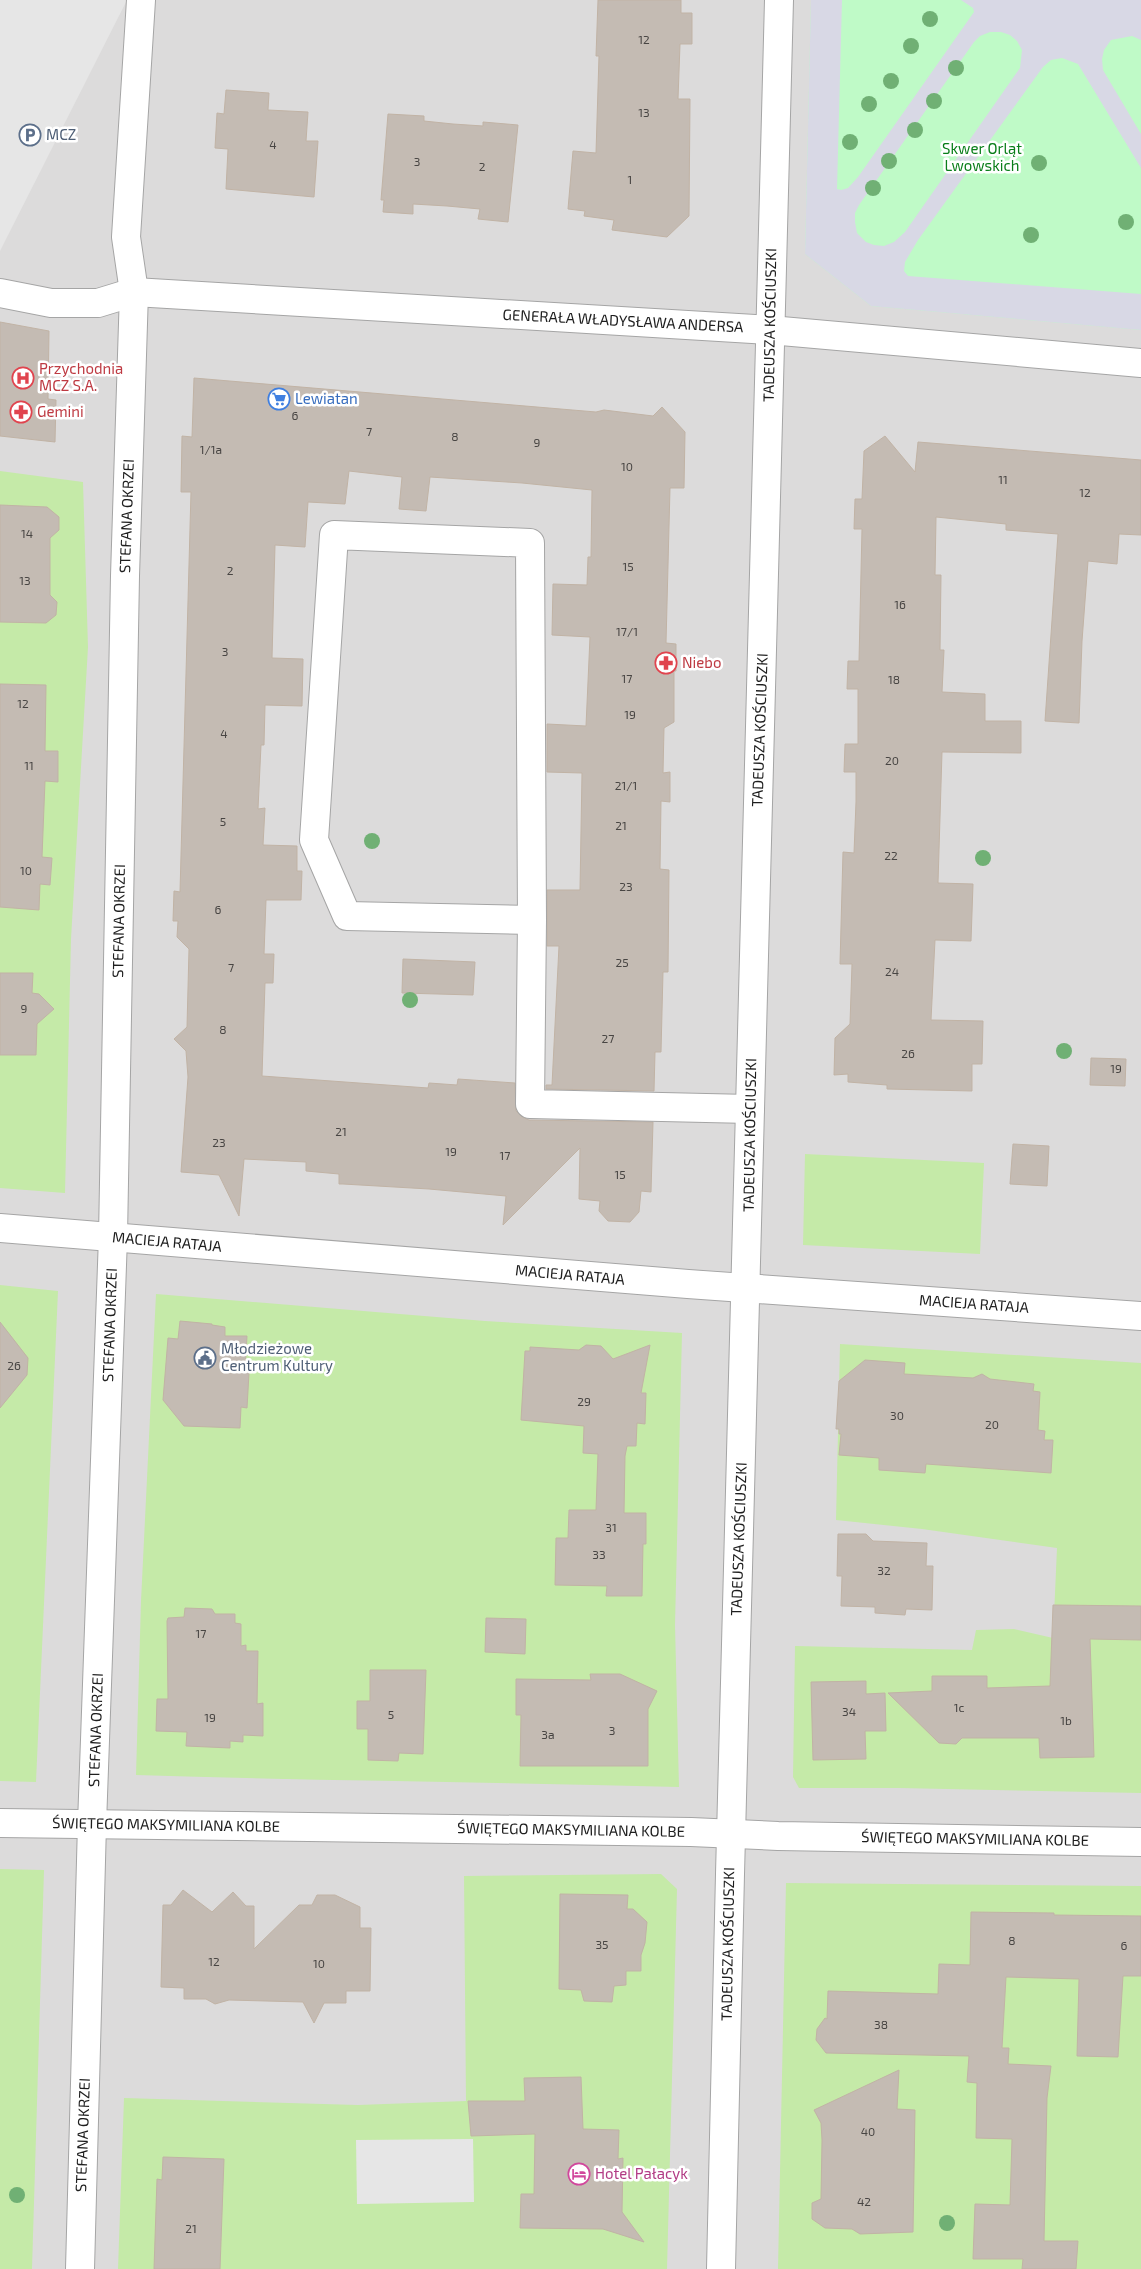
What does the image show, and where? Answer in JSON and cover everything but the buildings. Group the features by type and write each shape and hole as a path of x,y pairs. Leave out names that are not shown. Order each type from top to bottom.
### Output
{"street":[{"name":"STEFANA OKRZEI","path":"80,2269 92,1824 113,1237 125,576 134,292 126,237 129,24 141,0"},
{"name":"TADEUSZA KOŚCIUSZKI","path":"722,2269 731,1834 779,0"},
{"name":"GENERAŁA WŁADYSŁAWA ANDERSA","path":"134,292 770,330 1141,363"},
{"path":"0,294 52,303 98,303 134,292"},
{"path":"532,920 346,916 314,840 334,535 530,544 532,920 530,1104 750,1109"},
{"name":"MACIEJA RATAJA","path":"0,1228 745,1288 1141,1316"},
{"name":"ŚWIĘTEGO MAKSYMILIANA KOLBE","path":"0,1824 731,1834 1141,1842"}],"shaded area":[{"path":"0,0 1141,0 1141,2269 0,2269"},
{"name":"MCZ","path":"0,0 127,0 0,251"},
{"path":"811,0 842,0 837,189 841,190 848,188 858,177 974,12 973,8 961,0 1141,0 1141,40 1132,36 1111,40 1104,50 1102,59 1103,70 1141,134 1141,168 1078,64 1062,58 1051,60 1043,67 918,240 905,262 904,271 908,276 1141,294 1141,330 871,306 805,254","holes":["990,32 1001,32 1010,35 1017,41 1022,50 1020,68 905,232 894,242 884,246 866,242 857,233 855,213 859,205 974,42 980,36"]},
{"path":"473,2139 474,2202 357,2204 356,2140"}],"green space":[{"name":"Skwer Orląt Lwowskich","path":"811,0 1141,0 1141,330 871,306 805,254"},
{"path":"0,471 83,482 88,647 71,939 65,1193 0,1188"},
{"path":"805,1154 984,1163 980,1254 803,1245"},
{"path":"0,1285 58,1291 36,1782 0,1781"},
{"path":"156,1294 485,1321 682,1333 675,1625 679,1787 136,1775 141,1601"},
{"path":"840,1344 1141,1363 1141,1793 799,1788 793,1777 795,1646 972,1650 976,1630 1014,1629 1053,1638 1057,1548 922,1529 836,1520"},
{"path":"0,1869 44,1870 32,2269 0,2269"},
{"path":"661,1874 677,1889 667,2269 118,2269 124,2098 358,2105 466,2101 464,1876"},
{"path":"786,1883 1141,1886 1141,2269 778,2269"}],"place":[{"name":"MCZ","path":"30,135"},
{"name":"Przychodnia MCZ S.A.","path":"23,378"},
{"name":"Lewiatan","path":"279,399"},
{"name":"Gemini","path":"21,412"},
{"name":"Niebo","path":"666,663"},
{"name":"Młodzieżowe Centrum Kultury","path":"205,1358"},
{"name":"Hotel Pałacyk","path":"579,2174"}]}
